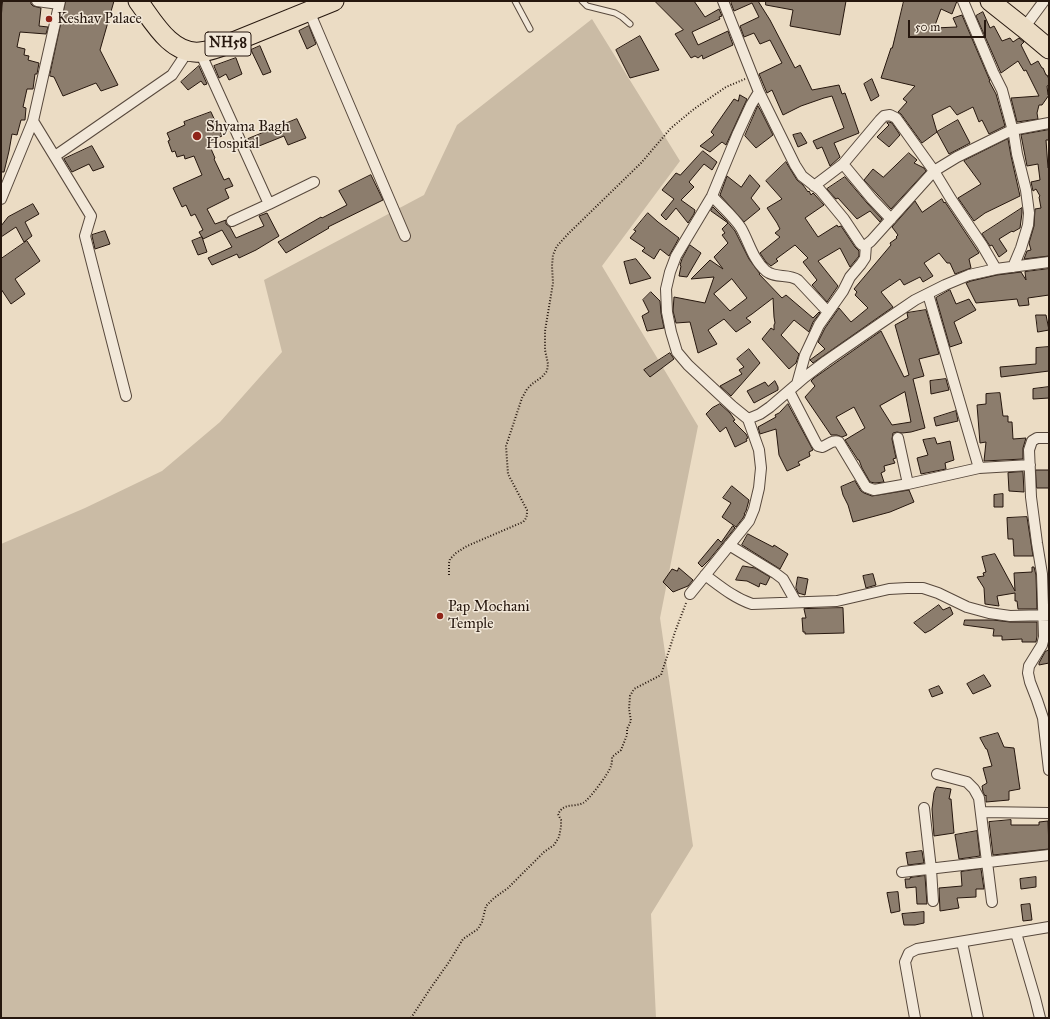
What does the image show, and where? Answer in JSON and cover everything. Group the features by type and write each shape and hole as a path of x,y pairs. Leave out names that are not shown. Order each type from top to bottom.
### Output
{"highway":[{"name":"NH58","path":"138,1 163,34 176,46 194,52 220,47 334,1"},
{"path":"990,1 1049,49"}],"street":[{"path":"1,199 33,121 59,3 37,1"},
{"path":"723,1 759,92 795,165 802,176 820,190 844,219 860,243 862,245 866,245"},
{"path":"963,1 1002,90 1026,190 1029,213 1028,225 1013,267"},
{"path":"1024,28 1044,1"},
{"path":"309,11 405,236"},
{"path":"55,156 172,75 194,52 269,204"},
{"path":"690,594 748,521 754,509 759,488 761,468 759,450 748,419 688,365 677,352 670,332 666,289 676,256 712,196 738,133 759,92"},
{"path":"814,186 843,164 880,120 884,116 890,115 896,118 934,171 996,269"},
{"path":"33,121 91,216 85,236 126,396"},
{"path":"797,384 806,355 819,326 843,291 850,277 865,258 866,245 934,171 957,157 1012,130 1049,123"},
{"path":"843,164 891,219"},
{"path":"232,221 314,182"},
{"path":"712,196 740,227 758,262 774,275 793,277 798,280 828,312"},
{"path":"748,419 760,414 770,407 826,361 915,300 969,275 996,269 1049,262"},
{"path":"928,294 979,468"},
{"path":"789,391 818,446 822,447 836,440 839,442 866,487 874,490 908,484 963,470 1030,465"},
{"path":"898,438 908,484"},
{"path":"1049,438 1037,438 1032,441 1029,450 1032,504 1046,615 1042,644 1029,666 1028,673 1043,718 1049,770"},
{"path":"729,545 775,573 782,579 796,602"},
{"path":"705,575 732,595 742,601 752,604 837,601 889,589 923,588 938,593 967,607 989,613 1010,616 1046,615"},
{"path":"937,774 967,782 974,789 979,798 992,902"},
{"path":"924,808 933,901"},
{"path":"981,812 1049,813"},
{"path":"902,872 1049,855"},
{"path":"916,1018 905,962 909,953 917,949 1049,927"},
{"path":"1016,933 1040,1018"},
{"path":"962,942 978,1018"}],"lane":[{"path":"515,1 530,29"},
{"path":"582,1 587,6 616,13 630,24"}],"path":[{"path":"448,575 450,559 456,553 467,546 523,522 527,515 527,510 508,474 506,446 522,398 527,389 547,371 548,364 545,350 545,331 553,283 553,255 557,246 641,163 671,128 694,109 726,87 753,76"},
{"path":"411,1018 449,962 462,939 478,929 482,922 486,906 508,888 544,852 554,845 559,837 561,827 561,820 558,814 561,809 568,806 576,806 584,802 601,783 612,766 612,757 620,750 627,728 631,721 629,709 630,696 634,689 661,675 675,632 690,594"}],"shaded area":[{"path":"592,19 680,161 602,266 698,426 660,618 693,846 651,914 656,1018 1,1018 1,544 85,508 162,471 220,422 282,352 264,280 424,195 457,125"}],"building":[{"path":"3,1 31,1 33,6 41,8 39,26 48,27 46,34 20,32 17,47 25,49 24,55 29,56 28,60 39,63 37,74 35,74 33,89 27,89 23,107 26,108 25,120 21,120 17,135 12,134 4,172 1,172 1,19"},
{"path":"66,1 114,1 100,50 118,85 101,91 96,83 63,96 54,77 50,76"},
{"path":"655,1 694,1 705,17 719,9 722,16 719,17 720,19 692,32 698,45 728,31 733,45 703,59 702,55 698,58 695,56 691,58 675,34 683,30"},
{"path":"733,1 758,1 770,20 795,68 800,65 812,90 839,85 842,94 845,93 859,133 834,143 840,157 830,166 822,147 817,149 813,141 844,128 832,96 801,106 783,115 772,90 767,93 759,74 782,63 770,40 760,44 754,33 744,37 740,26 759,17 752,3 734,11 731,3"},
{"path":"766,1 846,1 840,35 790,26 793,10 766,5"},
{"path":"904,1 957,1 952,14 941,9 934,28 957,27 953,18 962,15 989,81 996,94 1005,126 989,134 982,120 979,122 973,107 957,115 950,106 932,115 937,132 922,143 898,112 907,102 903,99 915,86 881,78 892,48"},
{"path":"983,12 990,28 994,26 1002,41 1010,38 1013,42 1019,38 1024,42 1021,45 1031,65 1038,61 1047,75 1049,79 1049,85 1047,86 1049,95 1042,105 1039,105 1037,113 1038,119 1017,122 1011,98 1039,96 1026,70 1024,71 1018,61 1001,73 976,16"},
{"path":"309,26 316,44 307,49 299,31"},
{"path":"640,36 659,70 630,78 616,50"},
{"path":"260,46 271,72 263,75 251,50"},
{"path":"236,58 242,74 229,80 226,74 219,78 214,66"},
{"path":"199,66 207,84 204,85 201,81 188,90 181,82"},
{"path":"872,79 879,96 871,101 864,84"},
{"path":"740,95 747,99 726,145 722,142 710,152 700,146 714,135 711,132 734,99 738,101"},
{"path":"758,106 773,135 756,148 745,136"},
{"path":"211,112 222,136 208,142 224,180 229,178 233,186 225,189 229,198 207,209 215,224 226,220 226,224 230,227 236,238 264,226 259,216 267,213 279,236 239,258 237,254 212,265 208,258 232,247 222,230 203,239 199,232 203,230 195,214 191,216 186,205 182,207 173,188 202,175 194,156 185,159 184,155 177,157 175,151 172,152 167,133 185,125 184,122"},
{"path":"297,119 306,138 288,145 284,136 254,148 248,139"},
{"path":"958,120 970,143 949,154 937,132"},
{"path":"887,123 892,123 900,135 889,147 877,137 889,125"},
{"path":"1049,130 1049,140 1046,140 1049,168 1049,256 1024,259 1027,251 1031,250 1029,243 1034,226 1035,209 1041,208 1040,196 1036,189 1033,191 1031,182 1040,180 1038,164 1027,166 1021,135"},
{"path":"801,133 807,143 798,147 793,135"},
{"path":"1008,139 1020,196 985,213 974,221 958,198 981,184 964,161"},
{"path":"92,146 104,167 93,171 89,164 72,172 64,159"},
{"path":"703,151 717,162 712,170 704,164 689,182 694,187 681,200 695,210 694,214 688,223 676,208 666,220 661,215 674,199 662,190 676,173 680,175"},
{"path":"909,153 917,160 914,163 924,168 926,171 891,209 864,180 873,169 883,177"},
{"path":"786,162 797,180 808,192 809,191 811,195 813,193 824,205 805,218 818,237 837,225 838,227 841,226 859,251 859,256 850,267 840,248 818,261 838,286 827,302 812,285 817,280 803,262 808,258 795,245 776,259 778,261 771,266 766,262 760,253 780,237 775,233 780,229 767,208 782,199 766,181"},
{"path":"371,175 383,200 328,227 329,228 286,253 278,242 321,217 322,218 347,205 339,191"},
{"path":"750,175 760,186 751,198 760,209 744,222 720,195 727,176 741,187"},
{"path":"845,177 882,219 880,222 870,211 857,219 838,198 836,199 827,189"},
{"path":"942,199 979,253 969,259 971,268 955,274 950,263 947,263 939,253 924,263 933,276 923,282 920,277 904,285 900,279 881,292 893,307 813,363 810,360 825,349 818,342 825,328 839,308 851,322 868,308 855,295 857,292 854,289 891,245 890,243 897,238 896,237 898,235 892,227 915,201 922,212"},
{"path":"33,204 39,214 25,222 32,236 24,242 16,227 1,237 1,226 8,217"},
{"path":"713,207 726,220 735,231 749,259 759,274 782,298 786,295 813,318 819,312 820,313 813,322 809,332 794,320 781,335 799,354 796,363 789,369 762,339 771,328 774,330 775,323 773,298 746,318 751,322 736,332 724,319 708,330 717,344 698,353 690,322 676,323 673,311 674,297 705,303 714,277 691,279 710,260 723,269 714,257 728,243 722,235 725,233 722,229 728,223 711,211","holes":["732,279 747,298 730,311 714,294"]},
{"path":"1022,208 1020,228 999,239 1007,251 999,257 992,245 990,246 982,234"},
{"path":"648,213 679,238 669,256 660,249 654,259 642,251 645,248 630,238 636,231 634,230"},
{"path":"105,231 110,244 95,249 92,235"},
{"path":"202,237 207,252 198,255 192,241"},
{"path":"27,241 40,261 15,279 25,294 11,304 1,289 1,259"},
{"path":"690,245 701,253 687,277 679,276 682,259"},
{"path":"636,259 651,278 630,284 624,262"},
{"path":"1049,269 1049,295 1028,298 1029,305 1019,306 1017,299 976,303 966,283 997,275 1021,272 1026,280 1025,272"},
{"path":"950,290 956,304 969,299 976,310 954,322 962,343 950,347 936,298"},
{"path":"651,292 660,301 664,328 647,331 642,316 649,312 643,300"},
{"path":"926,310 939,354 919,359 924,376 913,379 925,428 911,432 893,433 892,439 896,458 893,459 895,463 884,466 885,471 881,473 884,482 870,482 859,460 845,440 865,428 854,407 836,417 847,435 842,437 831,435 805,397 815,386 811,381 814,378 881,331 904,377 909,375 895,325 908,318 907,313","holes":["905,392 911,422 892,425 880,406"]},
{"path":"1036,315 1046,315 1049,330 1038,332"},
{"path":"1049,347 1049,371 1001,377 1000,367 1036,364 1036,348"},
{"path":"749,349 760,363 731,396 720,386 742,374 739,370 744,367 737,359"},
{"path":"670,353 674,359 650,377 644,370"},
{"path":"946,379 949,390 931,394 930,381"},
{"path":"775,381 778,390 754,403 747,391 765,382 768,386"},
{"path":"1049,387 1049,398 1033,399 1033,389"},
{"path":"1000,393 1003,416 1008,416 1008,422 1012,422 1013,439 1026,438 1023,448 1023,459 984,461 986,442 980,443 977,405 986,404 986,394"},
{"path":"720,404 730,413 735,420 733,421 746,434 748,438 746,439 747,441 735,447 726,427 720,432 706,414 712,408"},
{"path":"788,404 813,450 809,452 810,456 798,462 800,465 787,471 779,455 776,429 760,434 758,427 776,417 775,415"},
{"path":"956,411 958,421 936,426 934,418"},
{"path":"935,438 937,444 950,441 954,460 945,463 946,469 921,474 917,458 928,455 923,440"},
{"path":"1036,470 1049,470 1049,488 1037,488"},
{"path":"1023,472 1024,492 1009,491 1008,473"},
{"path":"855,481 861,491 872,496 909,490 914,502 890,512 853,522 841,487"},
{"path":"732,486 749,500 745,514 736,527 722,517 731,503 723,498"},
{"path":"1003,494 1003,507 994,507 994,495"},
{"path":"1027,517 1033,556 1014,556 1013,539 1008,539 1007,518"},
{"path":"733,526 735,528 702,567 698,563 718,539 721,542"},
{"path":"748,534 773,547 774,545 788,554 780,569 742,545"},
{"path":"995,554 1015,591 1014,573 1032,572 1032,567 1034,567 1036,575 1037,609 1018,609 1017,601 1015,601 1015,593 997,596 999,606 985,604 984,588 977,577 984,576 983,573 986,572 982,557"},
{"path":"743,566 755,568 770,577 766,585 760,583 759,587 747,581 736,580"},
{"path":"679,568 693,580 688,586 673,592 663,582 672,569 677,571"},
{"path":"873,574 876,585 866,588 863,576"},
{"path":"798,577 808,579 805,595 798,593 796,588"},
{"path":"939,605 943,610 950,607 953,614 925,633 914,623"},
{"path":"843,608 844,633 805,634 805,632 803,632 802,618 806,618 804,609"},
{"path":"965,620 1037,622 1036,642 1022,642 1022,639 1002,640 1002,636 993,636 994,629 964,625"},
{"path":"1049,650 1049,663 1039,665 1045,652"},
{"path":"984,675 991,686 973,694 967,684"},
{"path":"939,686 943,693 932,697 929,690"},
{"path":"998,733 1004,747 1014,748 1020,789 1009,791 1009,800 986,802 986,795 985,796 983,792 982,786 987,783 983,768 992,766 987,749 980,738"},
{"path":"937,787 951,789 949,799 951,799 954,833 934,836 932,809 934,793"},
{"path":"1011,820 1011,825 1039,825 1039,822 1048,821 1049,849 993,855 989,822"},
{"path":"977,831 980,856 959,859 955,835"},
{"path":"922,851 924,863 908,865 906,853"},
{"path":"981,869 984,889 976,889 976,897 957,898 959,908 940,911 939,888 962,886 961,872"},
{"path":"925,876 927,904 917,904 916,887 906,888 905,879"},
{"path":"1036,877 1036,887 1021,889 1020,879"},
{"path":"898,892 900,911 891,913 887,893"},
{"path":"1030,904 1032,920 1023,921 1021,905"},
{"path":"924,912 924,923 904,925 902,914"}],"place":[{"name":"Keshav Palace","path":"49,19"},
{"name":"Shyama Bagh Hospital","path":"197,136"},
{"name":"Pap Mochani Temple","path":"440,616"}]}
